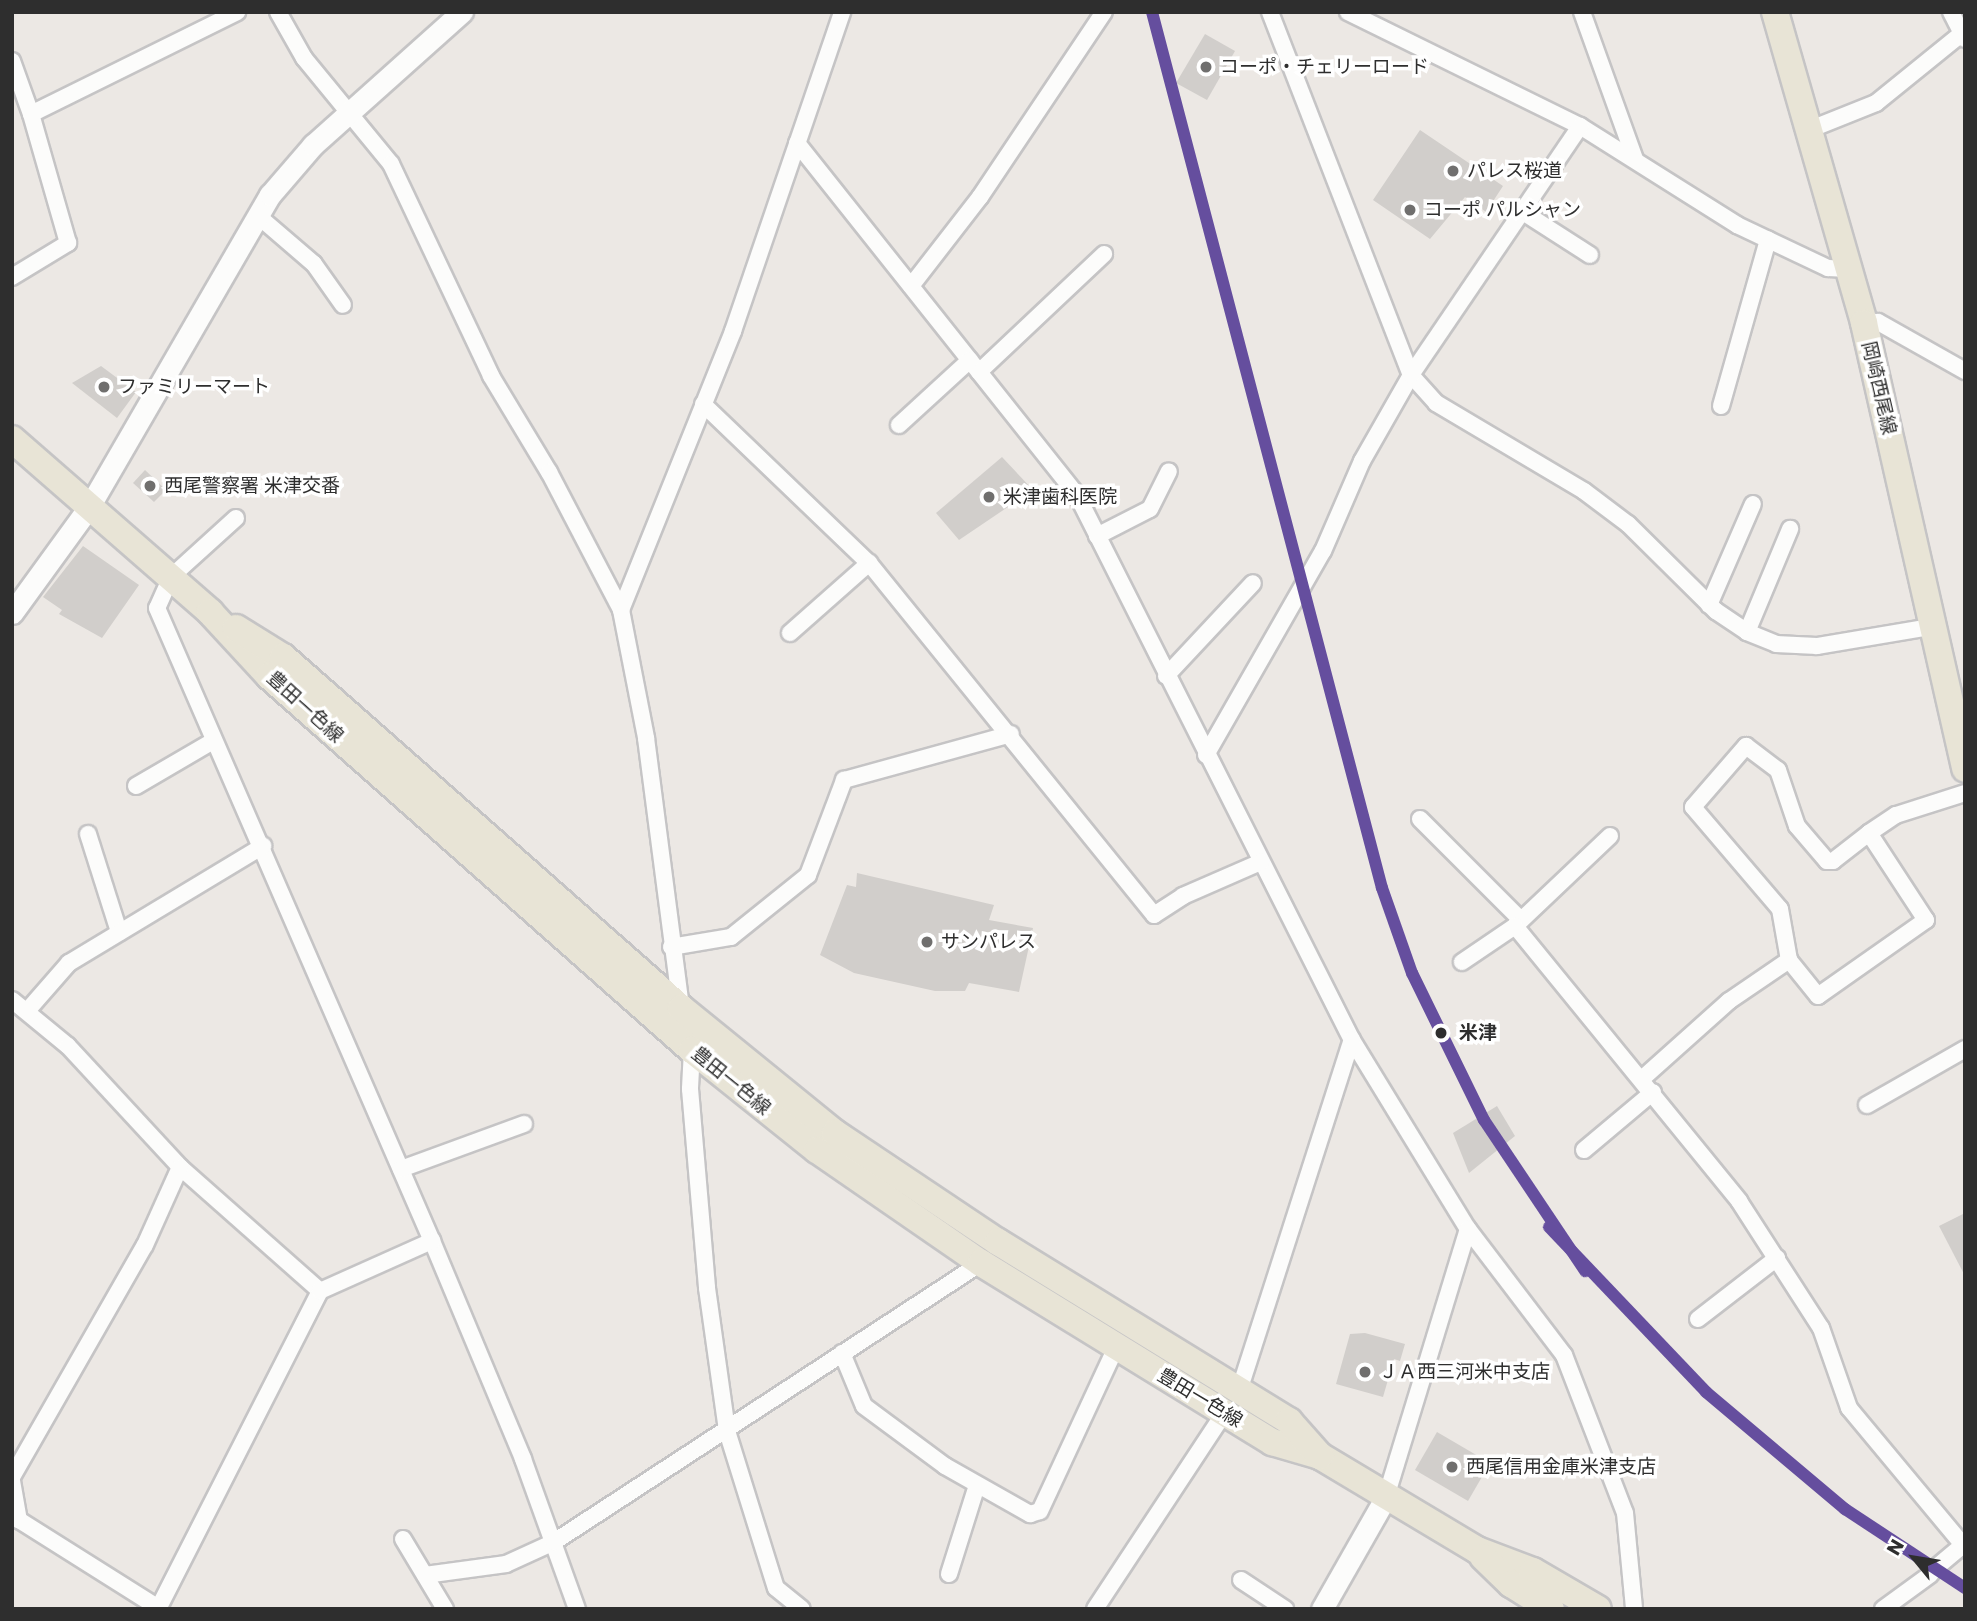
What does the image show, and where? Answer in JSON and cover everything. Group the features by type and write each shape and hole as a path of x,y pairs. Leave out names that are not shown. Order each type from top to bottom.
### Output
{"main road":[{"name":"岡崎西尾線","path":"1775,12 1811,129 1847,269 1864,323 1936,626 1965,769"},
{"name":"豊田一色線","path":"12,439 211,612 269,676 692,1050 817,1150 981,1264 1116,1347 1305,1435 1320,1456 1387,1497 1477,1550 1533,1571 1598,1609"},
{"name":"豊田一色線","path":"211,612 283,657 681,1008 883,1166 1232,1402"},
{"name":"豊田一色線","path":"1477,1550 1511,1584 1551,1609"}],"street":[{"path":"31,114 237,12"},
{"path":"278,12 304,58 391,164 491,376 549,472 621,610 646,738 681,1008"},
{"path":"12,613 89,507 257,215 297,162 462,12"},
{"path":"621,610 703,404 842,12"},
{"path":"911,286 980,197 1104,12"},
{"path":"1270,12 1411,375 1436,403 1617,516 1709,605 1747,632 1776,644 1817,646 1936,626"},
{"path":"1349,12 1580,126 1768,240 1828,268 1847,269"},
{"path":"1582,12 1635,159"},
{"path":"1811,129 1876,103 1962,37 1951,12"},
{"path":"12,61 31,114 68,243 12,277"},
{"path":"1206,755 1300,595 1362,461 1411,375 1520,210 1580,126"},
{"path":"797,143 1077,495 1352,1040 1468,1229 1570,1368 1625,1513 1634,1609"},
{"path":"1520,210 1590,255"},
{"path":"257,215 314,264 343,305"},
{"path":"1721,407 1768,240"},
{"path":"898,425 975,366 1104,254"},
{"path":"1864,323 1878,322 1965,372"},
{"path":"703,404 869,563 1011,734 1154,915 1182,896 1261,862"},
{"path":"1097,536 1150,509 1168,471"},
{"path":"1709,605 1753,504"},
{"path":"236,518 171,577 157,608 213,741 263,846 432,1241 554,1542 577,1609"},
{"path":"1747,632 1790,529"},
{"path":"790,633 869,563"},
{"path":"1166,676 1253,583"},
{"path":"671,947 730,937 807,875 844,780 1011,734"},
{"path":"136,786 213,741"},
{"path":"1869,833 1926,920 1818,996 1789,960 1780,909 1694,814 1696,797 1746,746 1778,770 1797,826 1821,857 1833,861 1869,833 1896,815 1965,793"},
{"path":"1420,819 1518,923 1644,1077 1777,1258 1821,1328 1849,1408 1963,1546 1883,1609"},
{"path":"88,834 119,932"},
{"path":"1462,962 1518,923 1610,836"},
{"path":"27,1011 69,963 263,846"},
{"path":"1644,1077 1729,1001 1789,960"},
{"path":"12,1000 68,1046 180,1167 320,1291"},
{"path":"1095,1609 1232,1402 1352,1040"},
{"path":"1867,1105 1965,1049"},
{"path":"692,1050 690,1089 707,1288 727,1431 776,1588 802,1609"},
{"path":"1584,1150 1653,1092"},
{"path":"401,1169 524,1124"},
{"path":"180,1167 145,1245 12,1479 19,1520 158,1608 320,1291 432,1241"},
{"path":"1322,1609 1387,1497 1468,1229"},
{"path":"1698,1319 1777,1258"},
{"path":"425,1575 506,1564 554,1542 981,1264"},
{"path":"842,1353 864,1406 977,1485 1030,1514 1040,1511 1116,1347"},
{"path":"949,1574 977,1485"},
{"path":"403,1539 445,1609"},
{"path":"1241,1580 1285,1609"}],"building":[{"name":"コーポ・チェリーロード","path":"1205,34 1235,51 1207,100 1176,83"},
{"path":"1420,130 1503,186 1486,212 1465,197 1430,239 1373,200"},
{"name":"ファミリーマート","path":"101,366 136,392 117,418 72,383"},
{"name":"米津歯科医院","path":"1002,457 1033,490 959,540 936,513"},
{"name":"西尾警察署 米津交番","path":"145,470 166,490 154,502 133,483"},
{"path":"83,546 139,585 102,638 59,614 62,610 43,597"},
{"name":"サンパレス","path":"857,873 994,905 989,920 1033,928 1019,992 969,983 965,991 935,991 854,973 820,955 847,885 856,887"},
{"path":"1497,1106 1515,1136 1469,1173 1453,1133"},
{"path":"1965,1213 1965,1276 1939,1226"},
{"name":"ＪＡ西三河米中支店","path":"1365,1333 1405,1344 1400,1361 1394,1359 1383,1397 1336,1384 1350,1334"},
{"name":"西尾信用金庫米津支店","path":"1437,1432 1490,1463 1468,1501 1415,1470"}],"transit line":[{"path":"1152,12 1382,888 1412,973 1484,1120 1585,1271"},
{"path":"1549,1227 1706,1392 1845,1509 1965,1588"}],"place":[{"name":"コーポ・チェリーロード","path":"1206,67"},
{"name":"パレス桜道","path":"1453,171"},
{"name":"コーポ パルシャン","path":"1410,210"},
{"name":"ファミリーマート","path":"104,387"},
{"name":"西尾警察署 米津交番","path":"150,486"},
{"name":"米津歯科医院","path":"989,497"},
{"name":"サンパレス","path":"927,942"},
{"name":"米津","path":"1441,1033"},
{"name":"ＪＡ西三河米中支店","path":"1365,1372"},
{"name":"西尾信用金庫米津支店","path":"1452,1467"}]}
